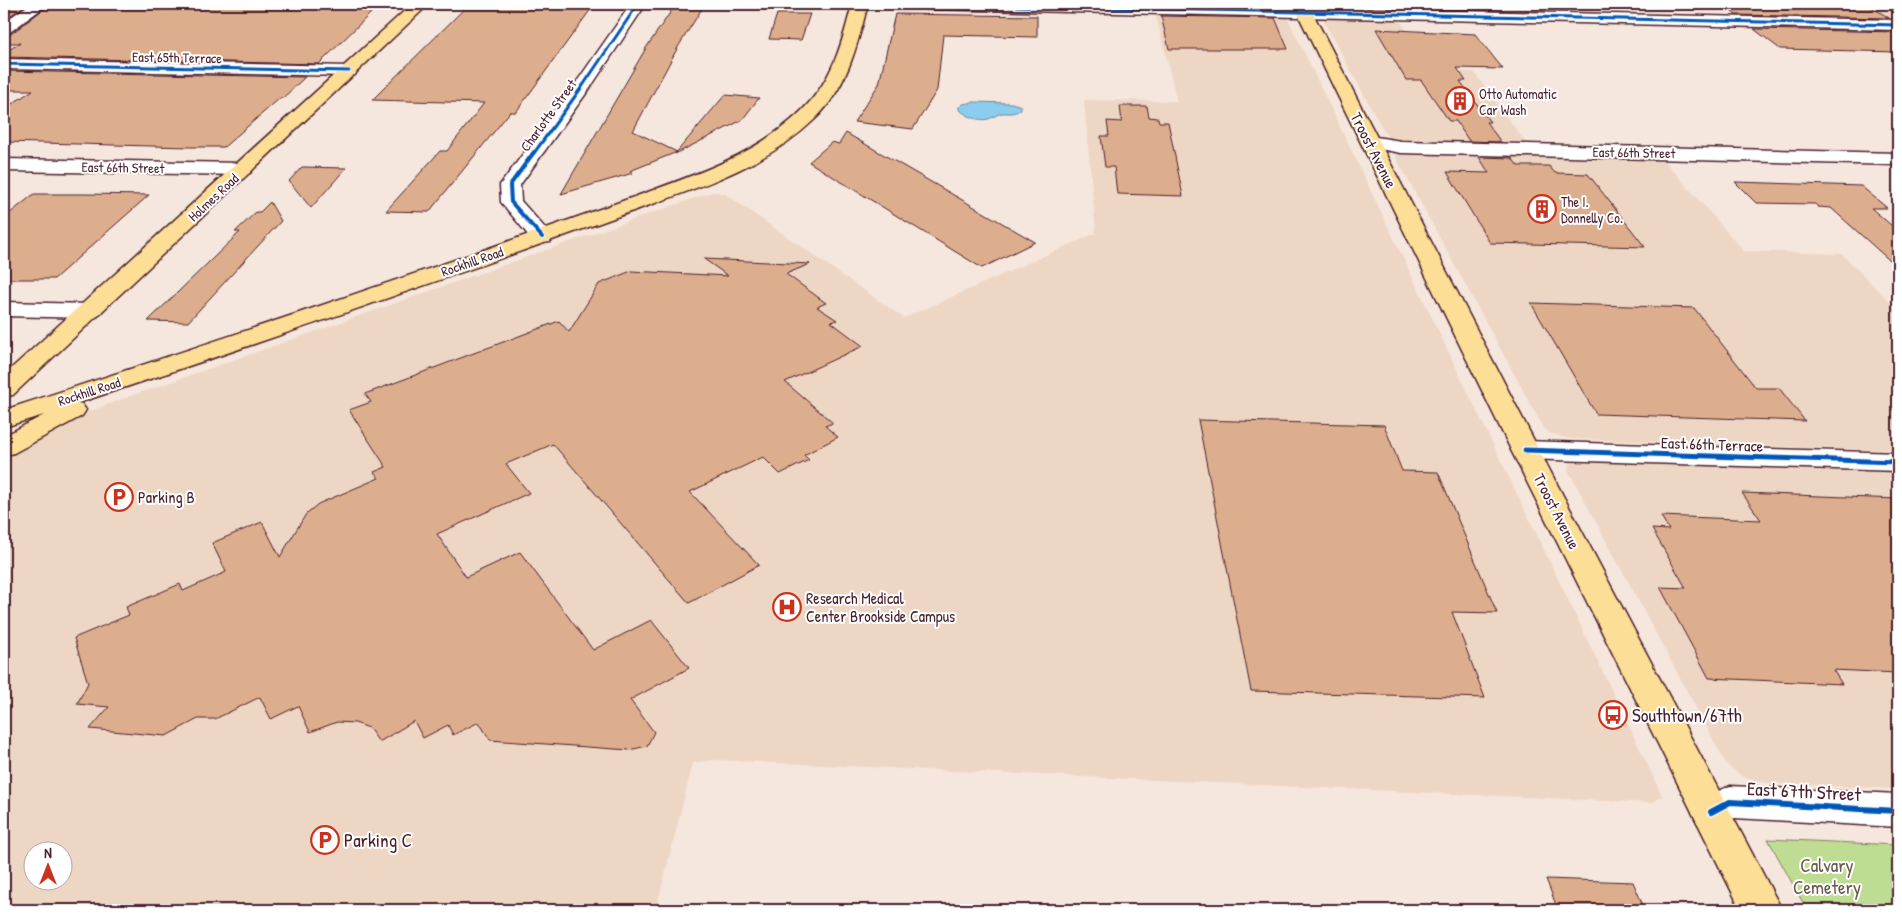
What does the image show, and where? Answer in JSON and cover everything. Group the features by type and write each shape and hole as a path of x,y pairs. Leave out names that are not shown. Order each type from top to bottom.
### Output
{"main road":[{"name":"Holmes Road","path":"4,389 421,4"},
{"name":"Rockhill Road","path":"4,419 177,363 710,177 746,159 796,127 819,104 835,82 844,62 860,4"},
{"name":"Troost Avenue","path":"1302,8 1525,450 1762,910"},
{"path":"4,447 65,413 177,363"}],"street":[{"path":"4,29 40,4"},
{"name":"Charlotte Street","path":"542,237 511,202 510,185 584,84 638,4"},
{"path":"926,4 1302,8 1898,25"},
{"path":"1840,9 1864,24"},
{"name":"East 65th Terrace","path":"4,64 349,71"},
{"name":"East 66th Street","path":"1370,142 1401,147 1898,159"},
{"name":"East 66th Street","path":"4,165 242,170"},
{"path":"4,310 90,311"},
{"name":"East 66th Terrace","path":"1525,450 1898,462"},
{"name":"East 67th Street","path":"1711,812 1730,802 1898,811"}],"shaded area":[{"path":"1059,4 1281,4 1281,5 1273,8"},
{"path":"1315,4 1463,4 1469,12 1320,8"},
{"path":"1838,4 1898,4 1898,21 1864,20"},
{"name":"Research Medical Center Brookside Campus","path":"1155,12 1280,15 1287,17 1662,796 1652,803 715,760 693,763 656,910 4,910 4,453 66,420 128,397 712,192 724,193 904,318 1096,233 1084,100 1177,101"},
{"path":"1324,16 1397,17 1436,71 1474,72 1527,144 1397,141 1391,139 1386,135 1322,18"},
{"path":"1398,152 1660,156 1744,251 1842,254 1898,310 1898,451 1571,439 1549,433 1543,427 1395,156"},
{"path":"1591,460 1898,471 1898,789 1768,783 1743,777 1729,767 1568,470 1569,463"}],"green space":[{"name":"Calvary Cemetery","path":"1768,839 1898,845 1898,910 1807,910"}],"water":[{"path":"974,102 1012,103 1021,106 1021,109 983,120 969,116 958,108 963,104"}],"building":[{"path":"4,4 27,4 4,20"},
{"path":"50,4 205,4 376,8 319,64 4,57 4,53 20,43 4,43 4,36 11,34"},
{"path":"469,4 587,6 585,9 591,9 516,112 510,112 429,212 386,211 440,151 447,151 484,103 372,100"},
{"path":"1722,4 1867,4 1889,18 1736,15"},
{"path":"674,7 703,7 678,47 633,131 677,152 630,171 633,173 561,194 646,48"},
{"path":"777,14 810,14 801,40 769,39"},
{"path":"895,14 1037,16 1037,37 943,35 937,90 913,129 854,122 879,84"},
{"path":"1161,16 1275,18 1288,49 1169,49"},
{"path":"1376,29 1475,34 1503,69 1457,68 1466,81 1460,81 1490,122 1486,122 1501,142 1469,141 1456,121 1449,121 1421,80 1406,80"},
{"path":"1754,29 1898,32 1898,52 1780,49"},
{"path":"4,71 305,77 283,98 280,98 224,147 189,147 4,142 4,109 33,90 4,90"},
{"path":"725,95 759,98 742,120 675,154"},
{"path":"1120,106 1147,106 1149,117 1158,118 1159,122 1168,122 1183,196 1117,194 1114,167 1105,167 1101,136 1109,136 1107,121 1122,122"},
{"path":"846,133 1035,242 982,268 809,162 832,142 839,144"},
{"name":"The I. Donnelly Co.","path":"1479,157 1512,158 1518,166 1549,166 1555,173 1588,174 1645,247 1490,243 1447,172 1489,173"},
{"path":"302,167 346,168 311,208 289,181"},
{"path":"1735,182 1861,186 1887,208 1871,208 1898,231 1898,268 1831,208 1818,207 1815,204 1756,203"},
{"path":"34,194 149,195 54,279 4,279 4,218"},
{"path":"270,202 281,221 188,322 148,321 240,232 235,232 256,212 260,212"},
{"path":"704,259 810,264 786,274 826,303 817,307 837,320 831,322 863,346 785,382 833,423 825,426 838,437 804,455 809,460 780,474 763,457 690,492 759,565 689,603 553,444 506,464 529,493 437,534 466,577 520,552 593,650 651,620 689,668 630,700 654,732 647,746 629,750 490,740 479,722 453,735 448,725 423,738 414,721 379,742 369,728 355,723 337,722 310,732 298,706 271,719 260,697 215,719 198,719 166,736 90,729 109,707 77,704 88,683 74,638 129,615 126,607 180,584 183,591 226,572 212,543 262,522 280,557 306,514 318,504 379,478 374,472 386,467 349,410 371,402 365,394 559,321 569,332 599,284 631,271 728,276"},
{"path":"1531,303 1694,308 1756,388 1779,388 1805,421 1596,414"},
{"path":"1198,420 1384,425 1402,471 1438,472 1497,613 1452,612 1485,698 1251,691"},
{"path":"1742,493 1898,499 1898,673 1833,670 1842,684 1709,678 1660,587 1686,588 1652,529 1669,530 1661,516 1761,520"},
{"path":"1546,879 1633,882 1645,910 1558,910"}],"cycle path":[{"path":"542,237 511,202 510,185 584,84 638,4"},
{"path":"926,4 1898,25"},
{"path":"4,64 349,71"},
{"path":"1525,450 1898,462"},
{"path":"1711,812 1730,802 1898,811"}],"place":[{"name":"Otto Automatic Car Wash","path":"1460,101"},
{"name":"The I. Donnelly Co.","path":"1542,209"},
{"name":"Parking B","path":"119,497"},
{"name":"Research Medical Center Brookside Campus","path":"787,607"},
{"name":"Southtown/67th","path":"1613,715"},
{"name":"Parking C","path":"325,840"}]}
